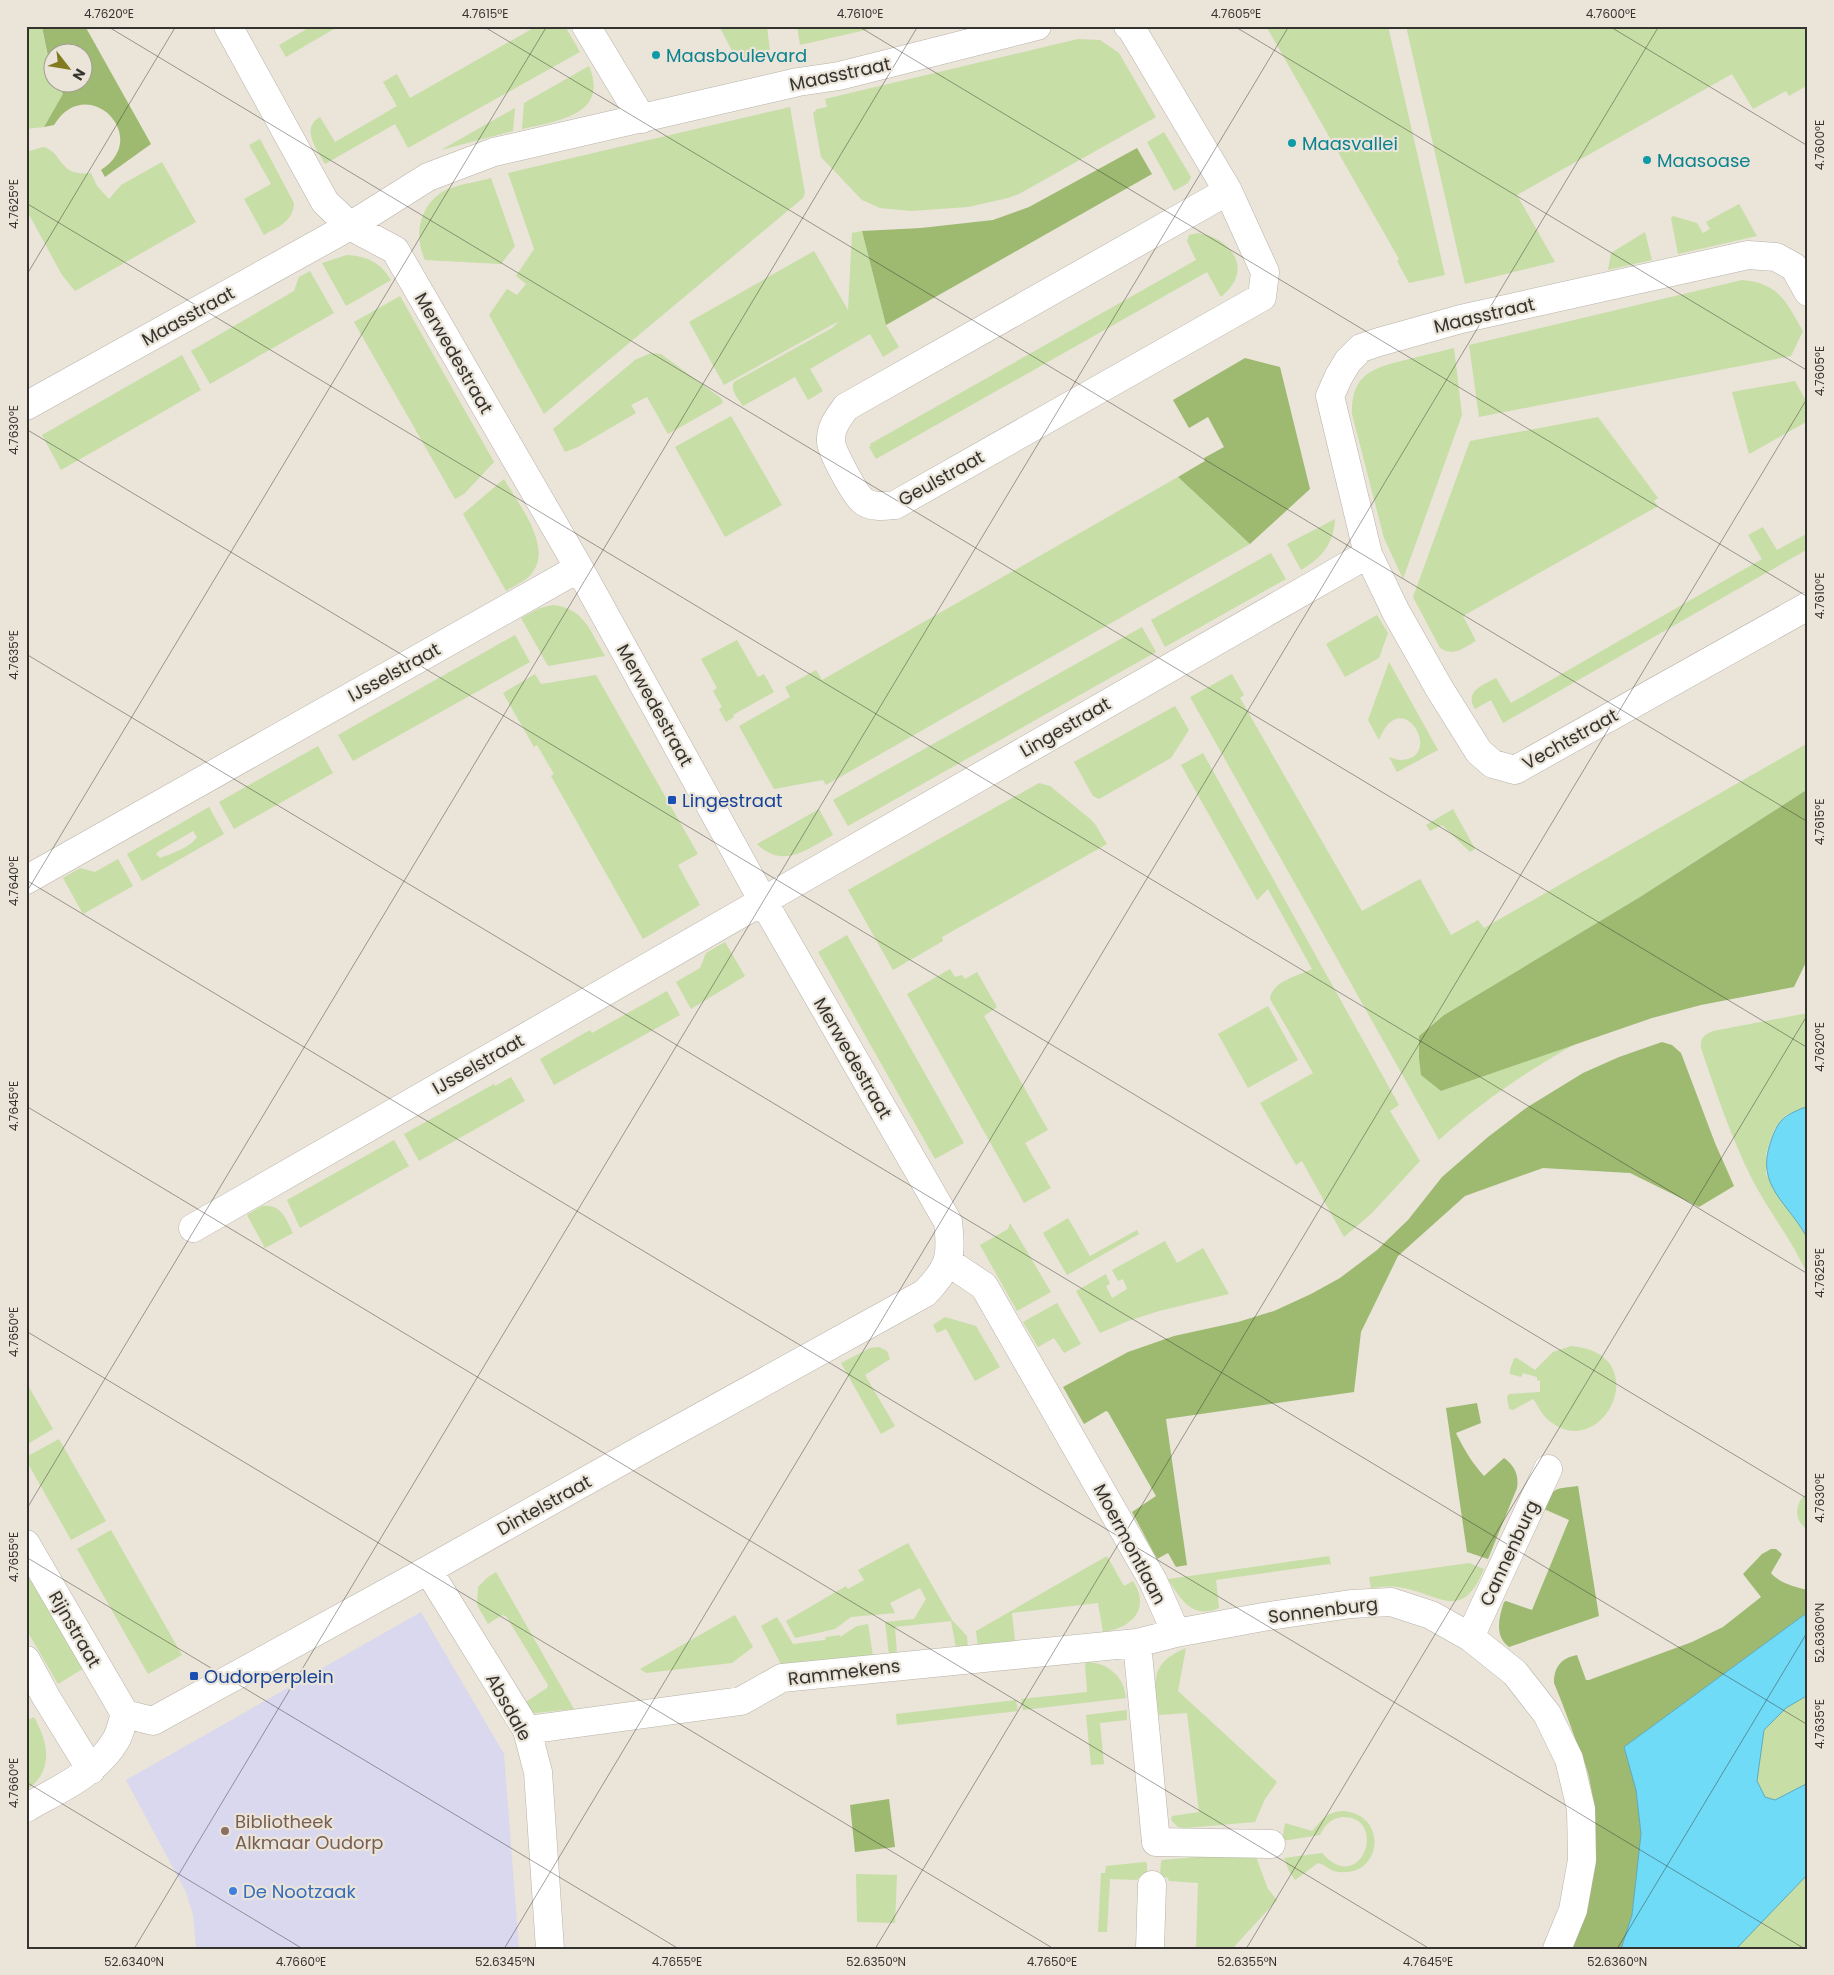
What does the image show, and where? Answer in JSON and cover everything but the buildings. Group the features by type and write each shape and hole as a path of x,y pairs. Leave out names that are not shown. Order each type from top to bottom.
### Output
{"street":[{"path":"228,26 325,202 350,226"},
{"path":"586,26 642,118"},
{"name":"Maasstraat","path":"26,406 350,226 428,176 494,152 798,82 839,76 1037,26"},
{"path":"1128,26 1131,28 1228,191"},
{"name":"Geulstraat","path":"1228,191 1265,272 1262,297 895,505 880,507 862,500 841,467 831,443 833,425 846,408 1228,191"},
{"name":"Merwedestraat","path":"350,226 395,250 579,568 763,901 948,1222 951,1245 948,1262"},
{"name":"Maasstraat","path":"1368,554 1330,396 1348,361 1361,348 1461,319 1748,255 1776,257 1794,267 1808,292"},
{"name":"Vechtstraat","path":"1368,554 1396,612 1478,752 1493,764 1515,770 1808,606"},
{"name":"Lingestraat","path":"763,901 1368,554"},
{"name":"IJsselstraat","path":"26,880 579,568"},
{"name":"IJsselstraat","path":"193,1228 763,901"},
{"name":"Dintelstraat","path":"125,1714 153,1721 428,1570 925,1293 940,1278 948,1262"},
{"name":"Moermontlaan","path":"948,1262 984,1286 1153,1581 1176,1633"},
{"name":"Cannenburg","path":"1470,1637 1548,1469"},
{"name":"Rijnstraat","path":"26,1544 125,1714"},
{"name":"Absdale","path":"428,1570 527,1730 538,1772 550,1949"},
{"name":"Sonnenburg","path":"1176,1633 1263,1617 1351,1604 1391,1602 1431,1615 1470,1637 1515,1674 1547,1714 1569,1759 1581,1809 1582,1860 1573,1910 1557,1949"},
{"path":"1176,1633 1137,1643 1156,1842 1271,1844"},
{"name":"Rammekens","path":"527,1730 741,1701 782,1678 1137,1643"},
{"path":"26,1660 46,1697 91,1770"},
{"path":"26,1808 91,1770 105,1756 117,1738 125,1714"},
{"path":"1150,1949 1152,1885"}],"shaded area":[{"path":"421,1612 504,1754 519,1949 196,1949 193,1915 186,1892 126,1780"}],"green space":[{"path":"26,26 42,27 45,42 42,42 42,92 63,92 64,94 44,127 26,129"},
{"path":"40,26 85,26 151,144 105,177 101,170 115,156 120,141 118,127 109,115 97,107 83,105 68,110 54,125 44,127 63,94 62,92 92,92 92,42 45,42 42,27"},
{"path":"312,26 339,26 286,57 279,45"},
{"path":"537,26 565,26 580,52 408,148 395,124 325,164 315,146 311,133 311,127 320,117 335,142 397,106 383,82 397,74 410,98"},
{"path":"719,26 767,26 770,52 737,60"},
{"path":"797,26 874,26 870,29 800,45"},
{"path":"1266,26 1388,26 1445,275 1409,283 1397,261 1399,259"},
{"path":"1406,26 1808,26 1808,85 1789,96 1786,91 1753,109 1732,74 1517,195 1555,262 1465,284"},
{"path":"1078,39 1100,40 1119,53 1156,117 1019,194 968,207 911,211 880,208 862,200 821,157 813,113 817,109 827,107 825,99"},
{"path":"589,66 594,82 592,95 586,105 576,113 564,118 522,129 524,103"},
{"path":"790,107 805,193 803,198 544,414 489,315 507,289 517,295 526,284 516,276 534,249 508,173"},
{"path":"515,108 513,131 441,150"},
{"path":"1164,132 1191,177 1188,183 1174,191 1147,142"},
{"path":"260,139 294,203 288,219 264,235 244,199 271,184 249,145"},
{"path":"43,147 55,154 66,168 80,173 91,173 97,186 109,199 121,185 162,162 196,222 75,291 62,275 26,209 26,152"},
{"path":"1137,148 1152,174 886,325 862,231 921,228 993,220 1029,207"},
{"path":"491,178 515,246 501,264 425,260 421,250 420,230 421,220 430,203 446,190"},
{"path":"1739,204 1757,236 1678,254 1671,218 1673,216 1697,223 1703,233 1710,229 1706,222"},
{"path":"862,231 886,325 899,347 883,357 870,334 810,369 823,391 808,400 795,377 743,406 734,391 734,382 832,328 839,321 724,385 689,322 814,251 848,310 852,233"},
{"path":"1645,232 1652,260 1608,270 1611,253"},
{"path":"1198,233 1220,241 1229,248 1234,256 1237,265 1237,275 1232,285 1221,297 1207,272 876,459 869,447 871,446 870,444 1196,260 1187,241 1189,235"},
{"path":"347,255 361,257 373,262 383,269 391,280 346,306 322,263"},
{"path":"310,271 334,313 210,384 191,351 294,291 299,277"},
{"path":"1742,280 1765,285 1780,296 1792,311 1803,331 1791,356 1479,417 1469,345"},
{"path":"400,296 494,462 464,494 455,499 354,322"},
{"path":"1454,348 1462,415 1403,579 1384,538 1352,414 1355,390 1366,375 1373,370 1393,363"},
{"path":"651,353 661,354 721,398 723,403 668,434 647,397 631,405 636,413 578,447 565,452 553,429 635,360"},
{"path":"182,355 201,390 61,470 42,435"},
{"path":"1245,358 1280,367 1310,489 1250,544 1178,477 1205,461 1204,458 1224,447 1208,417 1189,428 1173,400"},
{"path":"1795,381 1808,404 1808,421 1749,454 1732,392"},
{"path":"731,416 782,505 725,537 675,447"},
{"path":"1598,417 1658,498 1654,501 1658,506 1463,616 1476,641 1454,652 1445,651 1440,648 1413,597 1470,441"},
{"path":"1178,477 1250,544 826,785 823,780 774,789 739,726 790,697 785,687 816,670 822,680"},
{"path":"504,479 530,523 538,548 538,560 532,574 506,591 463,514"},
{"path":"1335,519 1329,543 1321,555 1301,570 1287,544"},
{"path":"1763,527 1777,550 1808,533 1808,549 1503,723 1491,700 1475,709 1472,703 1473,693 1486,683 1496,678 1511,703 1762,559 1748,535"},
{"path":"1271,553 1286,579 1165,647 1151,620"},
{"path":"553,605 564,607 579,616 585,622 605,656 548,666 521,618 540,608"},
{"path":"1377,615 1388,633 1379,658 1345,677 1326,644"},
{"path":"1142,627 1156,652 848,826 833,800"},
{"path":"515,635 530,662 353,761 338,735"},
{"path":"737,640 758,677 764,674 774,692 733,715 734,717 726,722 719,709 722,707 713,691 717,688 701,659"},
{"path":"1389,662 1438,750 1397,772 1389,757 1401,760 1414,756 1420,748 1420,738 1415,728 1407,720 1398,718 1388,724 1379,740 1368,720"},
{"path":"535,674 541,684 596,675 698,854 678,865 700,905 643,939 551,776 554,774 537,745 534,747 503,693"},
{"path":"1232,674 1244,695 1240,698 1362,911 1420,879 1451,935 1478,920 1484,928 1808,743 1808,789 1640,897 1444,1015 1419,1036 1441,1091 1575,1044 1504,1088 1439,1140 1190,697"},
{"path":"1175,706 1189,730 1171,758 1099,799 1093,796 1074,762"},
{"path":"318,746 333,773 234,829 219,802"},
{"path":"1203,753 1399,1105 1390,1111 1420,1161 1372,1213 1344,1237 1302,1161 1296,1165 1260,1103 1313,1073 1270,999 1275,988 1280,983 1312,969 1268,889 1257,900 1181,765"},
{"path":"1039,783 1050,786 1089,818 1095,824 1107,844 942,937 943,941 893,970 848,890"},
{"path":"1808,789 1808,958 1794,987 1701,1005 1652,1018 1441,1091 1421,1075 1419,1036 1444,1015 1640,897"},
{"path":"209,807 224,834 142,881 127,854","holes":["193,831 197,837 186,847 175,852 160,858 156,854"]},
{"path":"819,809 833,835 814,846 795,854 777,856 767,852 757,844"},
{"path":"1453,809 1475,849 1470,852 1442,825 1430,831 1426,825"},
{"path":"118,859 133,886 83,914 63,878 80,868 95,872"},
{"path":"847,935 964,1143 935,1159 818,952"},
{"path":"725,942 745,976 691,1009 676,982 700,968 706,953"},
{"path":"950,969 955,977 962,975 965,979 977,972 997,1007 984,1016 1048,1130 1025,1143 1051,1188 1024,1203 907,994"},
{"path":"667,991 680,1015 554,1085 540,1059 590,1030 592,1033"},
{"path":"1268,1006 1298,1060 1248,1088 1218,1034"},
{"path":"1808,1013 1808,1106 1786,1115 1775,1128 1766,1153 1766,1174 1808,1240 1808,1276 1743,1161 1701,1048 1701,1042 1703,1037 1713,1031"},
{"path":"1662,1042 1672,1045 1681,1053 1715,1143 1734,1186 1699,1207 1630,1173 1543,1168 1465,1196 1398,1256 1361,1332 1354,1392 1166,1419 1187,1565 1176,1567 1168,1553 1157,1559 1132,1512 1156,1496 1108,1412 1106,1411 1084,1424 1063,1387 1128,1352 1174,1336 1238,1322 1274,1311 1340,1278 1377,1250 1408,1220 1442,1177 1488,1137 1526,1108 1583,1073 1619,1057"},
{"path":"511,1077 525,1101 419,1161 404,1134 494,1084 495,1086"},
{"path":"394,1140 409,1166 300,1228 287,1200"},
{"path":"262,1206 274,1207 282,1213 293,1233 265,1248 247,1215"},
{"path":"1068,1218 1090,1256 1137,1230 1139,1234 1067,1275 1043,1233"},
{"path":"1010,1223 1051,1292 1017,1311 980,1245 1008,1229"},
{"path":"1165,1241 1177,1263 1203,1248 1229,1294 1159,1311 1100,1333 1076,1291 1106,1274 1110,1284 1106,1286 1112,1298 1127,1289 1123,1279 1118,1281 1112,1270"},
{"path":"1057,1303 1081,1344 1064,1353 1054,1338 1038,1347 1023,1322"},
{"path":"945,1317 976,1326 1000,1367 975,1381 946,1329 937,1333 933,1325"},
{"path":"1571,1346 1597,1353 1612,1367 1616,1385 1612,1404 1601,1419 1585,1429 1566,1430 1546,1418 1533,1399 1513,1410 1509,1409 1507,1397 1509,1394 1540,1392 1540,1381 1537,1380 1537,1377 1523,1373 1521,1377 1510,1374 1514,1358 1535,1370 1553,1352"},
{"path":"879,1347 887,1351 890,1359 865,1375 895,1426 881,1434 841,1363 870,1348"},
{"path":"26,1382 53,1429 26,1445"},
{"path":"1477,1403 1481,1423 1456,1433 1465,1450 1484,1476 1504,1458 1511,1464 1517,1475 1517,1488 1488,1559 1467,1552 1446,1408"},
{"path":"59,1439 106,1521 71,1540 26,1460 26,1457"},
{"path":"1578,1486 1599,1616 1509,1647 1501,1637 1499,1626 1504,1602 1506,1601 1532,1610 1569,1520 1544,1509 1553,1492"},
{"path":"1808,1492 1808,1530 1799,1521 1797,1511 1800,1501"},
{"path":"111,1530 182,1655 148,1674 77,1549"},
{"path":"908,1543 952,1620 967,1636 968,1648 956,1648 951,1621 895,1627 897,1654 889,1655 885,1622 914,1619 926,1599 920,1588 890,1603 895,1613 851,1617 835,1629 795,1638 786,1621 846,1586 848,1589 864,1580 858,1570"},
{"path":"1771,1549 1776,1549 1782,1554 1771,1573 1783,1582 1808,1590 1808,1612 1624,1747 1636,1790 1641,1834 1632,1915 1621,1949 1571,1949 1587,1907 1591,1885 1596,1840 1595,1817 1587,1769 1554,1683 1557,1668 1567,1658 1577,1655 1586,1680 1589,1680 1692,1642 1723,1627 1761,1597 1743,1574 1762,1554"},
{"path":"1107,1556 1124,1586 1133,1581 1138,1591 1139,1608 1136,1616 1130,1621 1113,1630 1103,1632 1098,1603 1012,1613 1015,1641 978,1647 976,1631"},
{"path":"1329,1556 1331,1565 1216,1580 1219,1608 1210,1611 1201,1611 1188,1605 1182,1600 1168,1579"},
{"path":"1469,1563 1484,1569 1475,1586 1466,1596 1457,1601 1447,1601 1398,1587 1371,1588 1369,1577"},
{"path":"496,1572 574,1709 535,1713 530,1712 524,1703 547,1688 548,1685 506,1616 502,1615 488,1624 477,1605 478,1587"},
{"path":"31,1575 84,1668 58,1684 26,1629 26,1577"},
{"path":"735,1615 753,1647 732,1663 646,1673 640,1669"},
{"path":"777,1617 793,1644 825,1640 826,1637 840,1635 840,1637 857,1626 868,1624 873,1656 782,1666 761,1626"},
{"path":"1186,1648 1178,1691 1277,1782 1265,1799 1255,1822 1185,1828 1178,1827 1171,1820 1172,1816 1199,1812 1187,1713 1159,1715 1155,1687 1160,1666 1170,1656"},
{"path":"1087,1662 1102,1665 1114,1672 1122,1683 1126,1698 1023,1710 1021,1699 1087,1692 1085,1664"},
{"path":"1808,1695 1808,1783 1775,1800 1765,1797 1757,1781 1764,1730 1786,1708"},
{"path":"1016,1700 1018,1711 897,1725 896,1714"},
{"path":"1127,1710 1127,1720 1100,1723 1104,1764 1091,1765 1086,1715"},
{"path":"34,1717 43,1736 46,1756 41,1774 26,1790 26,1721"},
{"path":"889,1799 895,1847 855,1852 850,1805"},
{"path":"1342,1811 1357,1814 1367,1822 1373,1832 1374,1844 1372,1855 1365,1864 1354,1871 1337,1872 1318,1863 1295,1880 1284,1858 1322,1853 1336,1864 1349,1866 1358,1861 1365,1851 1367,1839 1364,1828 1356,1820 1342,1817 1328,1823 1320,1835 1282,1841 1285,1823 1312,1831 1327,1815"},
{"path":"1251,1852 1256,1857 1268,1889 1277,1900 1232,1949 1196,1949 1198,1883 1169,1881 1168,1878 1160,1876 1162,1860"},
{"path":"1147,1863 1147,1874 1145,1877 1139,1877 1137,1880 1110,1879 1107,1932 1098,1932 1101,1873 1105,1873 1106,1866"},
{"path":"1808,1863 1808,1949 1727,1949"},
{"path":"856,1874 897,1875 895,1923 857,1922"}],"water":[{"path":"1808,1106 1808,1240 1770,1183 1767,1171 1767,1157 1771,1141 1780,1122 1789,1115"},
{"path":"1808,1612 1808,1695 1786,1708 1764,1730 1757,1781 1765,1797 1775,1800 1808,1783 1808,1874 1736,1949 1621,1949 1632,1915 1641,1834 1636,1790 1624,1747"}],"place":[{"name":"Maasboulevard","path":"656,55"},
{"name":"Maasvallei","path":"1292,143"},
{"name":"Maasoase","path":"1647,160"},
{"name":"Lingestraat","path":"672,800"},
{"name":"Oudorperplein","path":"194,1676"},
{"name":"Bibliotheek Alkmaar Oudorp","path":"225,1831"},
{"name":"De Nootzaak","path":"233,1891"}]}
